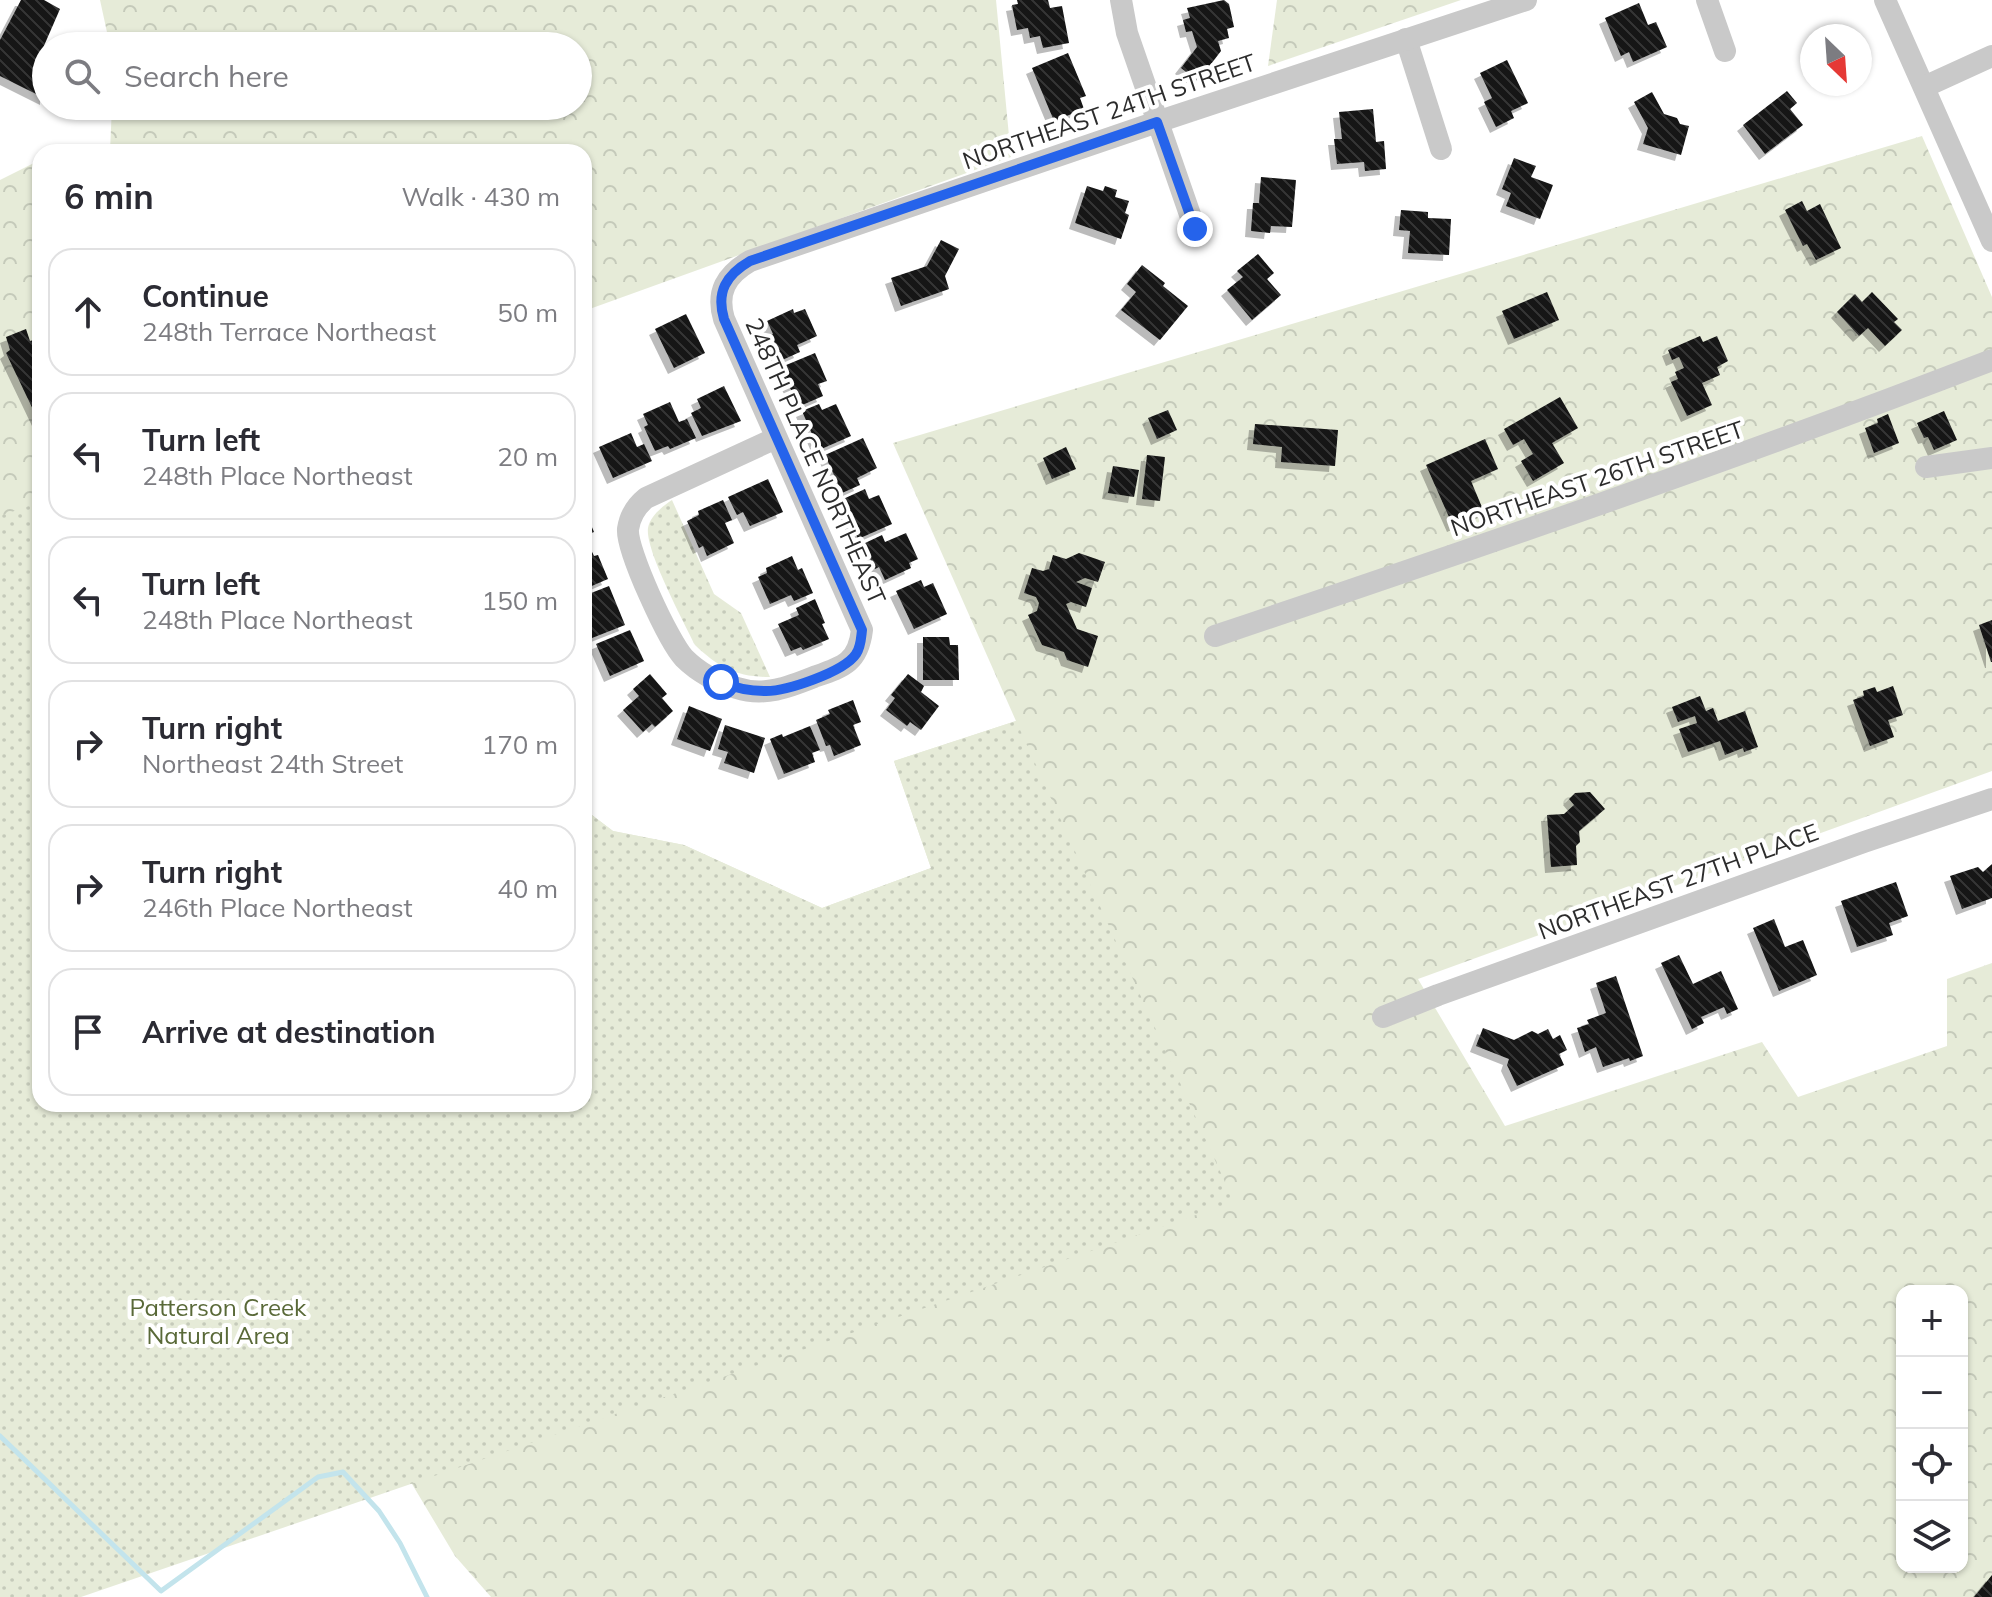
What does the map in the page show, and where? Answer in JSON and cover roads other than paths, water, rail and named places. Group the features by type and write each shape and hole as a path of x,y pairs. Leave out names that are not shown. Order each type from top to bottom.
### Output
{"street":[{"path":"1121,0 1127,33 1195,229"},
{"name":"NORTHEAST 24TH STREET","path":"722,290 727,279 750,261 1526,0"},
{"path":"1707,0 1725,51"},
{"path":"1885,0 1992,241"},
{"path":"1406,39 1441,149"},
{"path":"1924,87 1992,56"},
{"name":"248TH PLACE NORTHEAST","path":"722,290 719,303 724,319 862,630 857,653 838,669 767,692 740,690 704,674 676,648 633,555 628,529 638,504 646,498 776,438"},
{"name":"NORTHEAST 26TH STREET","path":"1215,636 1586,511 1992,360"},
{"path":"1926,467 1992,458"},
{"name":"NORTHEAST 27TH PLACE","path":"1383,1017 1794,867 1992,799"}],"waterway":[{"path":"0,1436 161,1591 318,1477 343,1472 379,1511 400,1543 427,1597"}],"park label":[{"name":"Patterson Creek Natural Area","path":"218,1321"}]}
